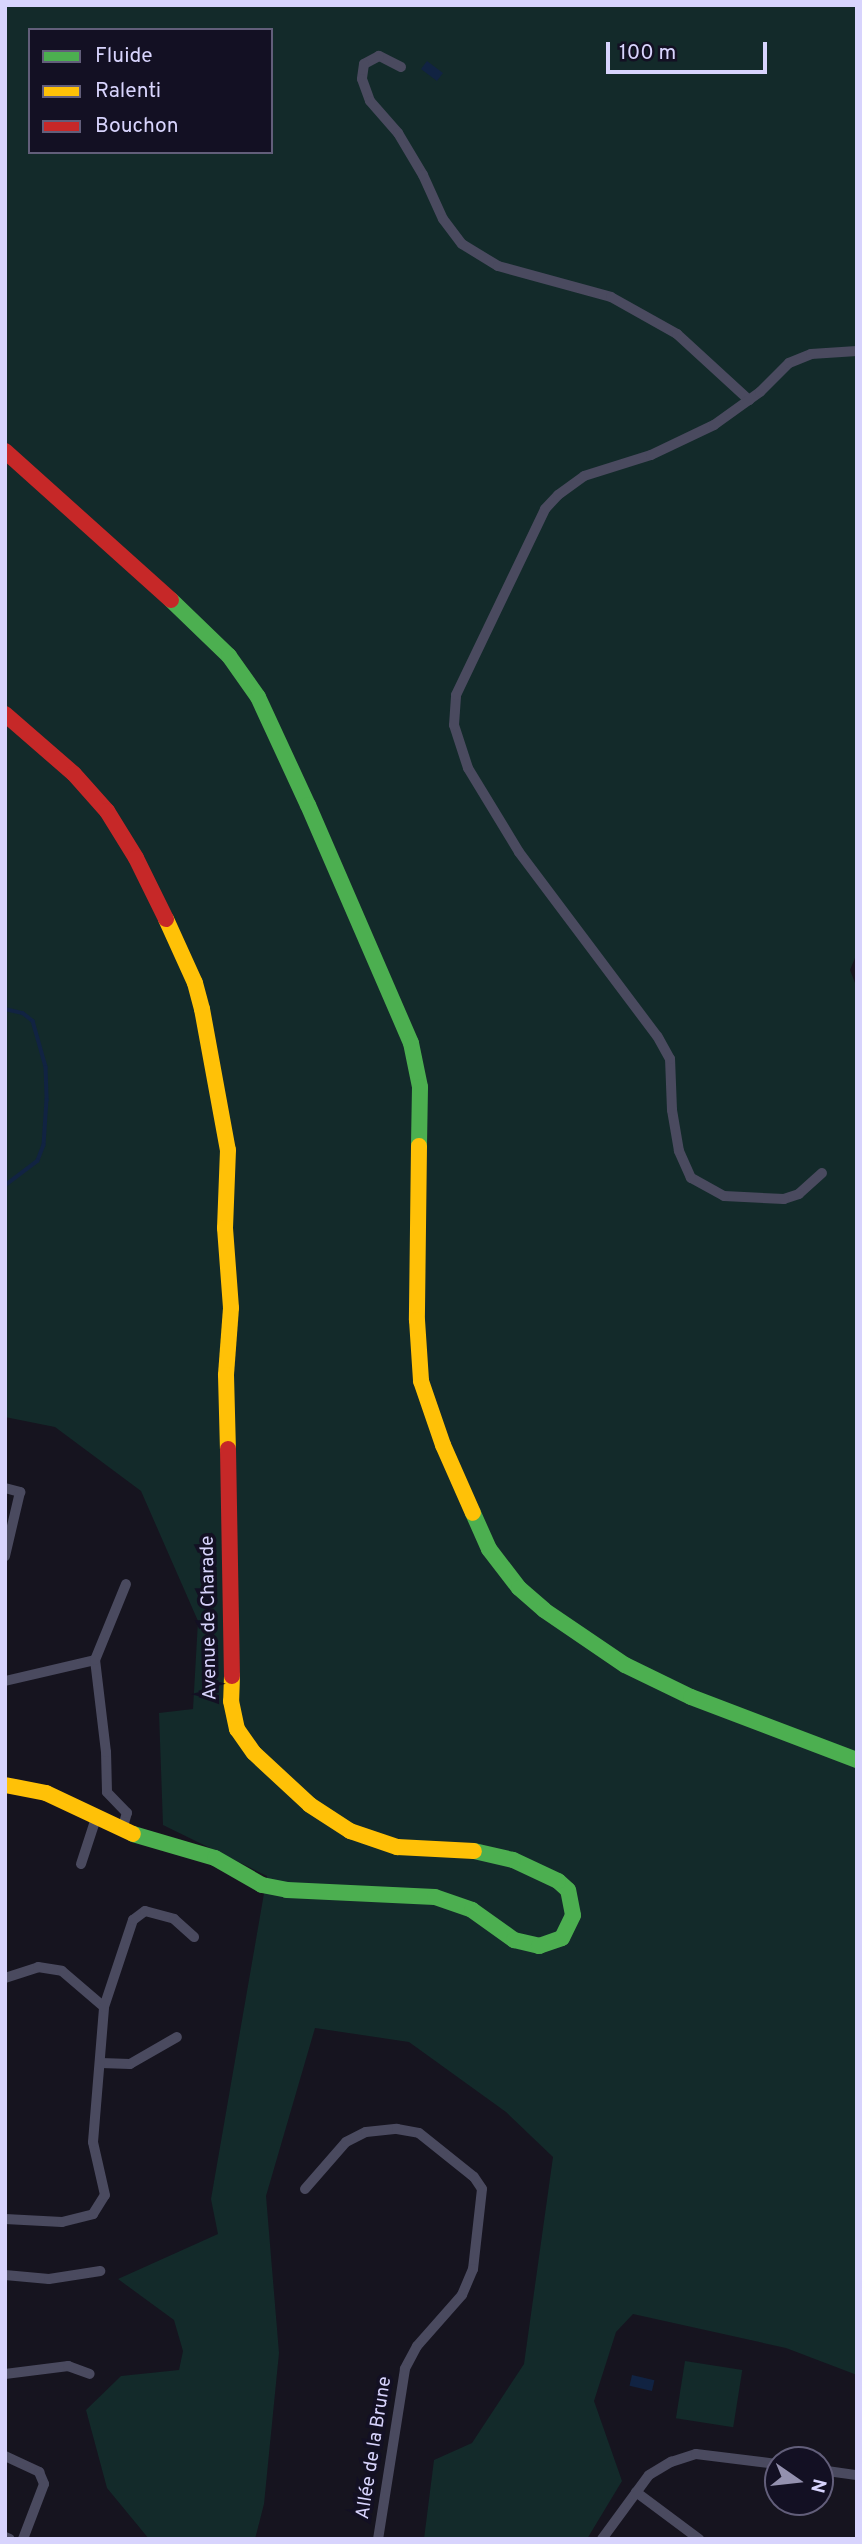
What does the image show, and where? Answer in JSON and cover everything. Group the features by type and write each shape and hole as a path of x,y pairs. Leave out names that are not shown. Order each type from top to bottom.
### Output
{"street":[{"path":"401,68 379,56 364,64 362,79 370,101 398,132 423,175 443,219 462,244 498,266 611,297 677,334 749,400"},
{"path":"822,1173 799,1194 784,1199 724,1196 691,1178 679,1151 672,1110 670,1059 657,1036 519,852 468,768 454,725 456,695 545,509 551,502 584,476 651,455 714,425 749,400 789,363 811,354 857,351"},
{"path":"5,451 199,625 229,656 258,697 308,805 411,1043 420,1087 417,1320 421,1381 443,1445 489,1549 519,1588 544,1610 625,1665 691,1697 857,1760"},
{"name":"Avenue de Charade","path":"5,714 74,774 107,811 136,858 169,925 187,963 202,1009 228,1150 225,1228 231,1322 226,1375 233,1637 231,1701 237,1729 254,1752 310,1805 350,1831 397,1847 477,1851 526,1864 558,1881 568,1890 573,1915 562,1938 539,1946 524,1944 458,1903 396,1894 287,1890 262,1885 215,1858 122,1830 46,1793 5,1785"},
{"path":"5,1488 20,1492 5,1556"},
{"path":"122,1830 127,1813 107,1792 106,1752 95,1660 126,1584"},
{"path":"5,1681 95,1660"},
{"path":"81,1864 96,1818"},
{"path":"5,2219 62,2222 93,2214 105,2194 93,2142 104,2007 133,1920 145,1912 174,1919 194,1937"},
{"path":"5,1978 38,1967 62,1971 104,2007"},
{"path":"101,2063 131,2064 177,2037"},
{"name":"Allée de la Brune","path":"305,2189 346,2142 366,2132 397,2129 419,2133 474,2177 482,2189 473,2269 462,2295 417,2346 405,2369 378,2539"},
{"path":"5,2275 49,2279 100,2272"},
{"path":"5,2374 68,2366 90,2374"},
{"path":"602,2539 649,2474 671,2462 696,2454 764,2463"},
{"path":"5,2456 39,2472 44,2484 23,2539"},
{"path":"834,2472 857,2475"},
{"path":"636,2492 699,2539"},
{"path":"5,2537 10,2539"}],"green space":[{"path":"5,5 857,5 857,953 850,970 857,988 857,2375 786,2348 633,2314 616,2332 594,2401 622,2481 587,2539 424,2539 434,2460 472,2443 524,2364 553,2157 506,2112 409,2042 315,2028 266,2196 279,2353 264,2504 255,2539 149,2539 107,2488 86,2410 121,2376 179,2370 183,2351 174,2320 118,2279 218,2234 211,2199 267,1876 163,1825 159,1713 193,1709 198,1621 141,1491 55,1427 5,1417"},
{"path":"685,2361 742,2370 733,2427 676,2418"}],"water":[{"path":"427,61 443,73 437,81 421,69"},
{"path":"632,2375 654,2380 652,2391 630,2386"}],"waterway":[{"path":"5,1009 23,1013 33,1021 46,1067 47,1100 44,1145 38,1161 5,1186"}],"traffic: fast":[{"path":"171,600 229,656 258,697 308,805 411,1043 420,1087 419,1146"},
{"path":"473,1513 489,1549 519,1588 544,1610 625,1665 691,1697 857,1760"},
{"path":"133,1834 215,1858 262,1885 287,1890 435,1897 472,1910 514,1940 539,1946 562,1938 573,1915 568,1890 558,1881 513,1860 474,1851"}],"traffic: slow":[{"path":"166,919 195,983 202,1009 228,1150 225,1228 231,1308 226,1375 228,1449"},
{"path":"419,1146 417,1320 421,1381 443,1445 473,1513"},
{"path":"232,1676 231,1701 237,1729 254,1753 310,1805 350,1831 397,1847 474,1851"},
{"path":"5,1785 46,1793 133,1834"}],"traffic: jam":[{"path":"5,451 171,600"},
{"path":"5,714 74,774 107,811 136,858 166,919"},
{"path":"228,1449 232,1676"}]}
